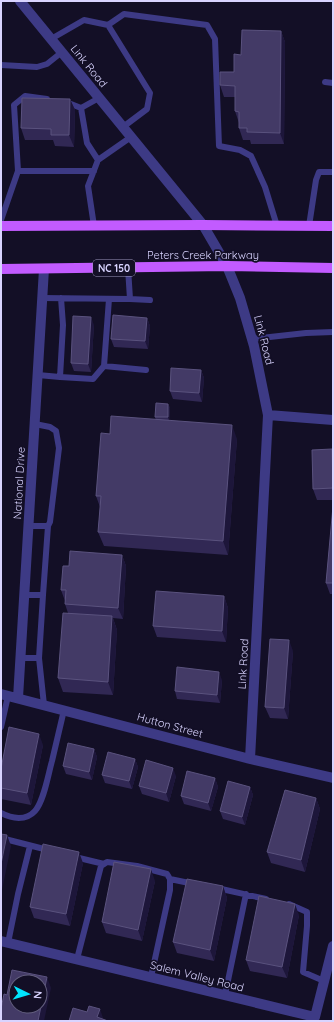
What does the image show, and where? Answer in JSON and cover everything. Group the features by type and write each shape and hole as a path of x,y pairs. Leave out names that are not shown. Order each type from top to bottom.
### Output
{"main road":[{"path":"1,226 333,226"},
{"name":"Peters Creek Parkway","path":"1,269 228,266 333,268"}],"street":[{"name":"Link Road","path":"20,1 203,225 228,266 240,298 252,339 268,415 250,759"},
{"name":"National Drive","path":"9,696 21,658 44,269"},
{"path":"268,415 333,420"},
{"name":"Hutton Street","path":"9,696 250,759 333,778"},
{"name":"Salem Valley Road","path":"5,942 314,1017 333,946"}],"lane":[{"path":"51,38 84,20 108,24 124,14 206,25 215,39 219,146 240,150 251,156 265,187 277,226"},
{"path":"108,24 150,93 147,109 123,127"},
{"path":"1,65 36,67 47,64 62,52"},
{"path":"325,82 333,83"},
{"path":"1,220 18,171 14,105 25,96 55,100"},
{"path":"81,108 99,98"},
{"path":"63,100 81,108"},
{"path":"81,108 86,144 98,160"},
{"path":"94,226 88,186 98,160 131,137"},
{"path":"18,171 94,171"},
{"path":"309,226 316,180 319,172 333,172"},
{"path":"128,268 130,299"},
{"path":"42,298 150,300"},
{"path":"60,377 63,325 61,298"},
{"path":"38,375 94,379 104,366 109,299"},
{"path":"252,339 306,332 333,332"},
{"path":"104,366 146,370"},
{"path":"35,424 50,427 56,431 59,448 51,516 48,526 39,658 44,705"},
{"path":"29,526 48,526"},
{"path":"24,595 43,595"},
{"path":"21,658 39,658"},
{"path":"1,727 9,696"},
{"path":"1,813 20,818 28,817 36,810 44,792 64,710"},
{"path":"1,838 52,851"},
{"path":"5,942 30,846"},
{"path":"67,855 104,864 107,862 137,866 167,874 170,879 170,890 151,977"},
{"path":"77,959 101,866 104,864"},
{"path":"170,879 199,885"},
{"path":"214,888 276,901"},
{"path":"225,995 246,894"},
{"path":"284,902 307,912 303,972 324,981"}],"building":[{"path":"242,30 281,31 280,133 247,132 247,128 239,128 239,112 235,111 235,86 220,85 220,72 234,72 234,54 241,55"},
{"path":"22,98 70,99 69,135 51,135 51,129 21,128"},
{"path":"113,315 147,318 145,341 111,339"},
{"path":"73,316 91,317 88,364 71,363"},
{"path":"171,368 201,370 199,393 170,391"},
{"path":"156,403 168,404 168,417 155,417"},
{"path":"111,416 232,425 223,541 98,532 101,496 96,496 101,433 110,434"},
{"path":"332,449 333,488 313,489 312,450"},
{"path":"333,506 333,583 326,583"},
{"path":"70,551 122,555 118,608 65,604 66,590 61,590 63,566 69,566"},
{"path":"156,591 224,596 222,631 153,626"},
{"path":"63,613 112,616 108,682 58,678"},
{"path":"270,639 289,640 284,708 265,707"},
{"path":"177,667 219,672 217,695 175,691"},
{"path":"9,727 39,734 27,793 1,788 1,769"},
{"path":"68,743 94,749 89,772 63,766"},
{"path":"108,752 135,759 129,781 102,775"},
{"path":"146,760 173,768 166,793 139,786"},
{"path":"187,771 215,778 208,803 181,796"},
{"path":"228,781 250,787 242,817 220,811"},
{"path":"285,790 316,798 301,860 267,852"},
{"path":"1,834 7,835 1,864"},
{"path":"43,844 79,852 66,914 30,907"},
{"path":"114,862 151,869 138,930 102,922"},
{"path":"187,879 223,886 210,950 173,942"},
{"path":"259,896 295,904 282,967 246,960"},
{"path":"12,970 32,974 11,974"},
{"path":"8,990 8,1014 39,1014 38,1021 1,1021 1,1009 4,994 7,995"},
{"path":"89,1006 100,1009 97,1017 108,1021 69,1021 73,1008 87,1012"}]}
